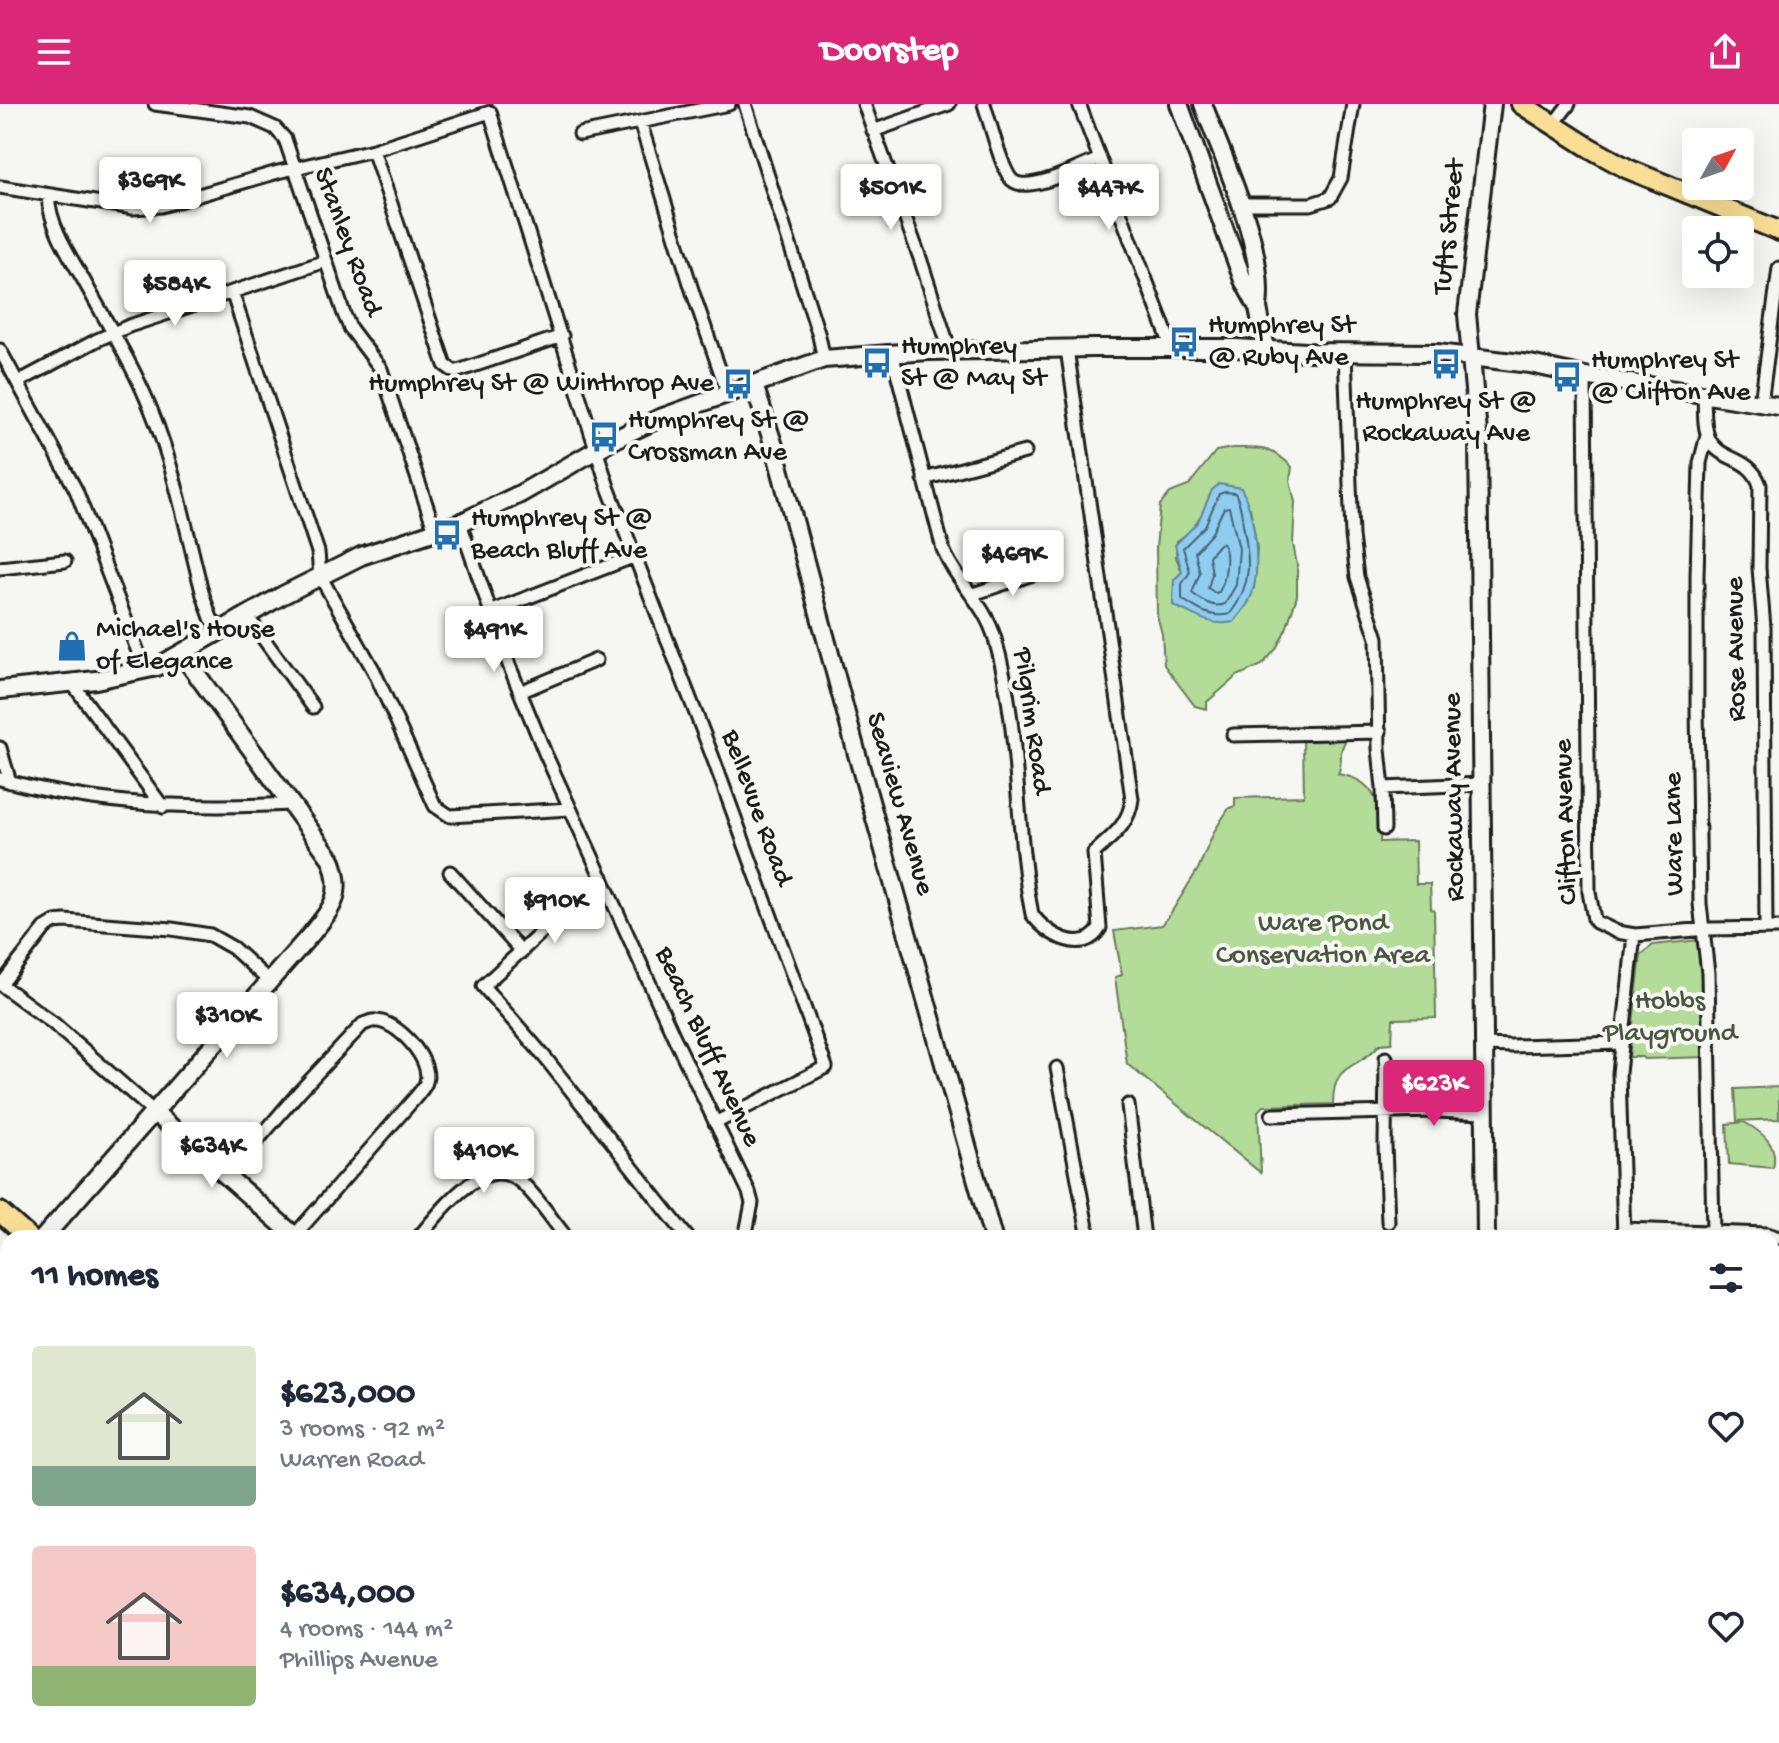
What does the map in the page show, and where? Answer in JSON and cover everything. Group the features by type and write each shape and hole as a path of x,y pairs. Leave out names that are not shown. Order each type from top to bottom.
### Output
{"main road":[{"path":"1521,104 1642,175 1779,231"},
{"path":"0,1212 20,1230"}],"street":[{"name":"Stanley Road","path":"155,104 250,117 264,121 285,139 350,328 381,369 435,531"},
{"path":"580,134 729,104"},
{"path":"745,104 824,359"},
{"path":"864,104 950,351"},
{"path":"873,131 949,104"},
{"path":"984,104 1004,166 1009,178 1016,183 1031,185 1100,159"},
{"path":"1079,104 1172,348"},
{"path":"1179,104 1243,280 1258,308"},
{"path":"1203,104 1258,264 1258,308 1266,349"},
{"path":"1239,204 1311,204 1330,198 1341,178 1353,104"},
{"name":"Tufts Street","path":"1473,356 1467,314 1492,104"},
{"path":"1553,125 1569,104"},
{"name":"Bellevue Road","path":"373,150 490,112 596,450 826,1067 715,1123"},
{"path":"640,122 728,394"},
{"path":"0,187 146,208 178,203 373,150 449,370 455,372 562,336"},
{"path":"1200,163 1222,156"},
{"path":"48,196 53,220 143,390 161,435 203,595 211,618 220,631"},
{"path":"18,382 112,334 326,261"},
{"path":"1761,403 1779,268"},
{"path":"232,292 318,552 320,576 374,671 435,806 450,816 570,809"},
{"path":"0,690 72,683 145,670 182,654 320,576 361,556 460,523 660,418 824,359 950,351 1172,348 1473,356 1779,406"},
{"name":"Pilgrim Road","path":"892,353 950,566 973,594 990,623 1004,680 1032,914 1049,932 1081,941 1096,936 1100,928 1096,850 1123,826 1132,799 1067,349"},
{"path":"0,350 76,490 145,670"},
{"path":"1345,353 1352,536 1357,577 1377,638 1384,829"},
{"name":"Rockaway Avenue","path":"1473,356 1478,433 1486,1230"},
{"name":"Clifton Avenue","path":"1585,376 1589,892 1596,922 1617,932 1634,935"},
{"name":"Seaview Avenue","path":"754,385 774,446 991,1230"},
{"path":"1704,394 1707,435"},
{"name":"Rose Avenue","path":"1707,435 1712,445 1756,473 1760,485 1766,928"},
{"name":"Ware Lane","path":"1707,435 1700,463 1697,576 1700,904 1708,987 1713,1230"},
{"path":"924,479 1025,452"},
{"name":"Beach Bluff Avenue","path":"460,523 520,692 570,809 752,1203 747,1230"},
{"path":"490,612 635,556"},
{"path":"0,568 65,561"},
{"path":"973,594 1042,571"},
{"path":"247,616 313,707"},
{"path":"50,1230 331,909 338,888 331,859 182,654"},
{"path":"520,692 596,660"},
{"path":"72,683 163,807"},
{"path":"1233,735 1380,732"},
{"path":"0,748 5,781 57,793 163,807 291,804"},
{"path":"1383,788 1481,784"},
{"path":"450,872 522,952"},
{"path":"602,877 483,986 682,1230"},
{"path":"269,981 233,948 210,935 195,931 65,921 45,928 1,984 53,1023 288,1230"},
{"path":"1623,1230 1619,1125 1622,1043 1634,935 1702,929 1779,928"},
{"path":"227,1176 358,1029 374,1020 395,1029 421,1055 427,1081 416,1098 302,1230"},
{"path":"1486,1045 1622,1043"},
{"path":"1386,1058 1384,1112 1388,1222"},
{"path":"1057,1068 1087,1230"},
{"path":"1128,1105 1143,1230"},
{"path":"1272,1115 1434,1111 1486,1113"},
{"path":"426,1230 469,1184 490,1173 506,1173 521,1182 561,1230"}],"green space":[{"path":"1233,448 1265,450 1278,455 1292,467 1290,480 1295,502 1293,544 1297,596 1276,649 1262,665 1237,676 1207,702 1207,709 1195,706 1164,665 1157,615 1156,548 1160,505 1170,493 1188,486 1216,451","holes":["1250,508 1257,548 1254,588 1186,611 1173,605 1174,580 1182,572 1176,557 1177,541 1191,531 1203,512"]},
{"name":"Ware Pond Conservation Area","path":"1303,740 1346,740 1338,774 1361,782 1374,797 1380,817 1380,842 1415,841 1416,884 1430,884 1431,909 1434,910 1436,1018 1393,1019 1392,1043 1380,1044 1342,1073 1334,1090 1333,1104 1264,1106 1258,1111 1261,1173 1127,1064 1115,977 1122,975 1114,931 1162,925 1198,869 1215,830 1229,808 1235,806 1235,798 1304,796"},
{"name":"Hobbs Playground","path":"1700,940 1707,1057 1629,1057 1641,955 1653,945"},
{"path":"1779,1087 1779,1119 1737,1121 1735,1089"},
{"path":"1744,1122 1768,1140 1774,1153 1773,1168 1729,1164 1727,1124"}],"water":[{"path":"1219,484 1241,488 1250,512 1256,544 1256,575 1249,601 1234,622 1225,623 1202,619 1173,605 1174,580 1182,572 1175,545 1198,522 1212,490"}],"place":[{"name":"Humphrey St @ Ruby Ave","path":"1184,342"},
{"name":"Humphrey St @ May St","path":"877,363"},
{"name":"Humphrey St @ Rockaway Ave","path":"1446,364"},
{"name":"Humphrey St @ Clifton Ave","path":"1567,377"},
{"name":"Humphrey St @ Winthrop Ave","path":"738,384"},
{"name":"Humphrey St @ Crossman Ave","path":"604,437"},
{"name":"Humphrey St @ Beach Bluff Ave","path":"447,535"},
{"name":"Michael's House of Elegance","path":"72,646"}]}
